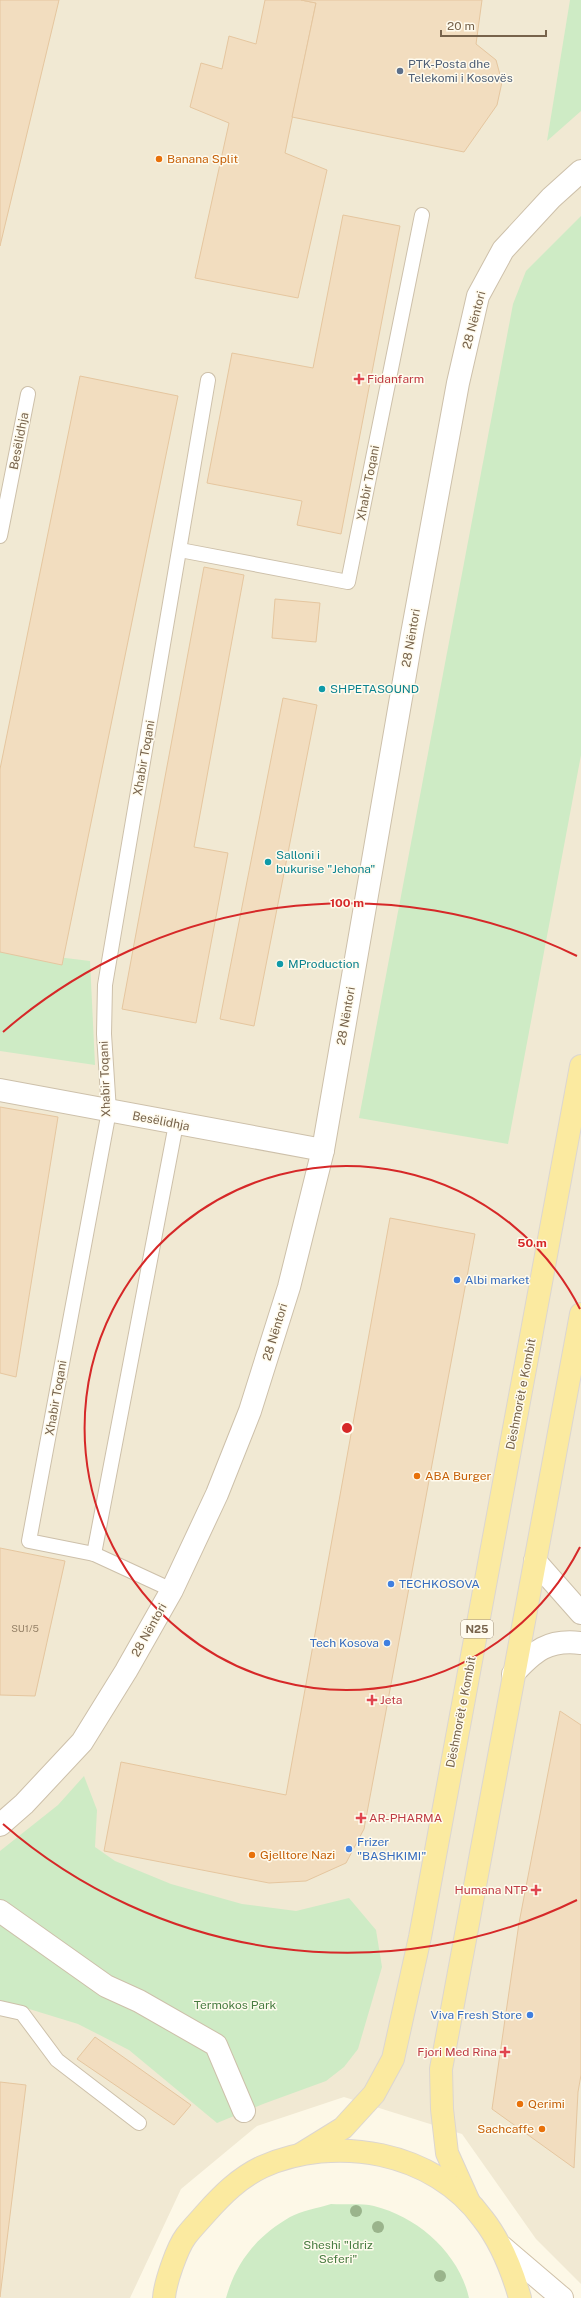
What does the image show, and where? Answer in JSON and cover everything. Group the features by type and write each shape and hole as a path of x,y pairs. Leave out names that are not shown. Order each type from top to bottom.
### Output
{"main road":[{"name":"Dëshmorët e Kombit","path":"301,2154 343,2128 374,2094 393,2059 421,1930 581,1066"},
{"path":"469,2202 447,2152 442,2109 441,2069 581,1314"},
{"path":"162,2294 186,2236 225,2191 261,2168 301,2154 336,2150 371,2152 414,2165 443,2181 469,2202 483,2218 502,2247 520,2298"}],"street":[{"name":"28 Nëntori","path":"0,1825 24,1804 82,1742 126,1671 172,1590 217,1494 250,1412 289,1287 323,1150 413,626 458,383 478,296 503,250 551,198 581,171"},
{"name":"Besëlidhja","path":"0,1090 176,1124 323,1150"},
{"path":"535,1561 581,1613"},
{"path":"514,1674 528,1657 542,1647 560,1642 581,1643"},
{"path":"0,1911 106,1986 139,2001 216,2045 244,2111"},
{"path":"502,2247 562,2298"}],"lane":[{"name":"Xhabir Toqani","path":"180,550 348,582 422,215"},
{"name":"Xhabir Toqani","path":"172,1590 94,1554 29,1541 109,1111 104,1034 106,985 208,380"},
{"name":"Besëlidhja","path":"0,536 28,394"},
{"path":"94,1554 176,1124"},
{"path":"0,2008 22,2013 57,2060 139,2123"}],"shaded area":[{"path":"0,0 581,0 581,2284 536,2239 462,2134 344,2097 257,2126 181,2189 130,2298 0,2298"}],"green space":[{"path":"570,0 581,0 581,111 547,141"},
{"path":"581,216 581,755 508,1144 359,1118 513,304 526,271"},
{"path":"0,950 90,961 95,1065 0,1051"},
{"name":"Termokos Park","path":"84,1776 97,1810 95,1847 115,1861 171,1884 242,1904 296,1911 349,1898 376,1930 382,1967 358,2049 344,2067 326,2081 217,2123 129,2050 78,2024 0,2000 0,1851 58,1805"},
{"name":"Sheshi \"Idriz Seferi\"","path":"331,2204 374,2206 390,2211 421,2228 446,2252 456,2266 464,2282 469,2298 226,2298 230,2285 242,2262 258,2241 278,2224 290,2217 304,2211"}],"building":[{"path":"0,0 59,0 0,246"},
{"path":"265,0 301,0 316,3 285,153 327,170 298,298 195,278 229,123 190,107 201,63 222,69 229,36 256,44"},
{"name":"PTK-Posta dhe Telekomi i Kosovës","path":"301,0 482,0 476,44 496,60 502,82 497,105 464,152 292,117 316,3"},
{"path":"343,215 400,226 341,534 297,525 302,501 207,483 232,353 313,368"},
{"path":"80,376 178,396 62,965 0,952 0,769"},
{"path":"204,567 244,575 194,847 228,853 196,1023 122,1009"},
{"path":"275,599 320,603 316,642 272,638"},
{"name":"Salloni i bukurise \"Jehona\"","path":"283,698 317,705 254,1026 220,1019"},
{"path":"0,1107 58,1117 16,1377 0,1373"},
{"path":"390,1218 475,1234 364,1829 346,1863 306,1881 269,1883 104,1851 121,1762 286,1795"},
{"path":"0,1548 65,1561 35,1696 0,1695"},
{"path":"560,1711 581,1725 581,2075 578,2092 574,2168 492,2109 519,1923"},
{"path":"95,2037 191,2105 174,2125 77,2059"},
{"path":"0,2082 26,2085 0,2297"}],"place":[{"name":"PTK-Posta dhe Telekomi i Kosovës","path":"400,71"},
{"name":"Banana Split","path":"159,159"},
{"name":"Fidanfarm","path":"359,379"},
{"name":"SHPETASOUND","path":"322,689"},
{"name":"Salloni i bukurise \"Jehona\"","path":"268,862"},
{"name":"MProduction","path":"280,964"},
{"name":"Albi market","path":"457,1280"},
{"name":"ABA Burger","path":"417,1476"},
{"name":"TECHKOSOVA","path":"391,1584"},
{"name":"Tech Kosova","path":"387,1643"},
{"name":"Jeta","path":"372,1700"},
{"name":"AR-PHARMA","path":"361,1818"},
{"name":"Frizer \"BASHKIMI\"","path":"349,1849"},
{"name":"Gjelltore Nazi","path":"252,1855"},
{"name":"Humana NTP","path":"536,1890"},
{"name":"Viva Fresh Store","path":"530,2015"},
{"name":"Fjori Med Rina","path":"505,2052"},
{"name":"Qerimi","path":"520,2104"},
{"name":"Sachcaffe","path":"542,2129"}]}
